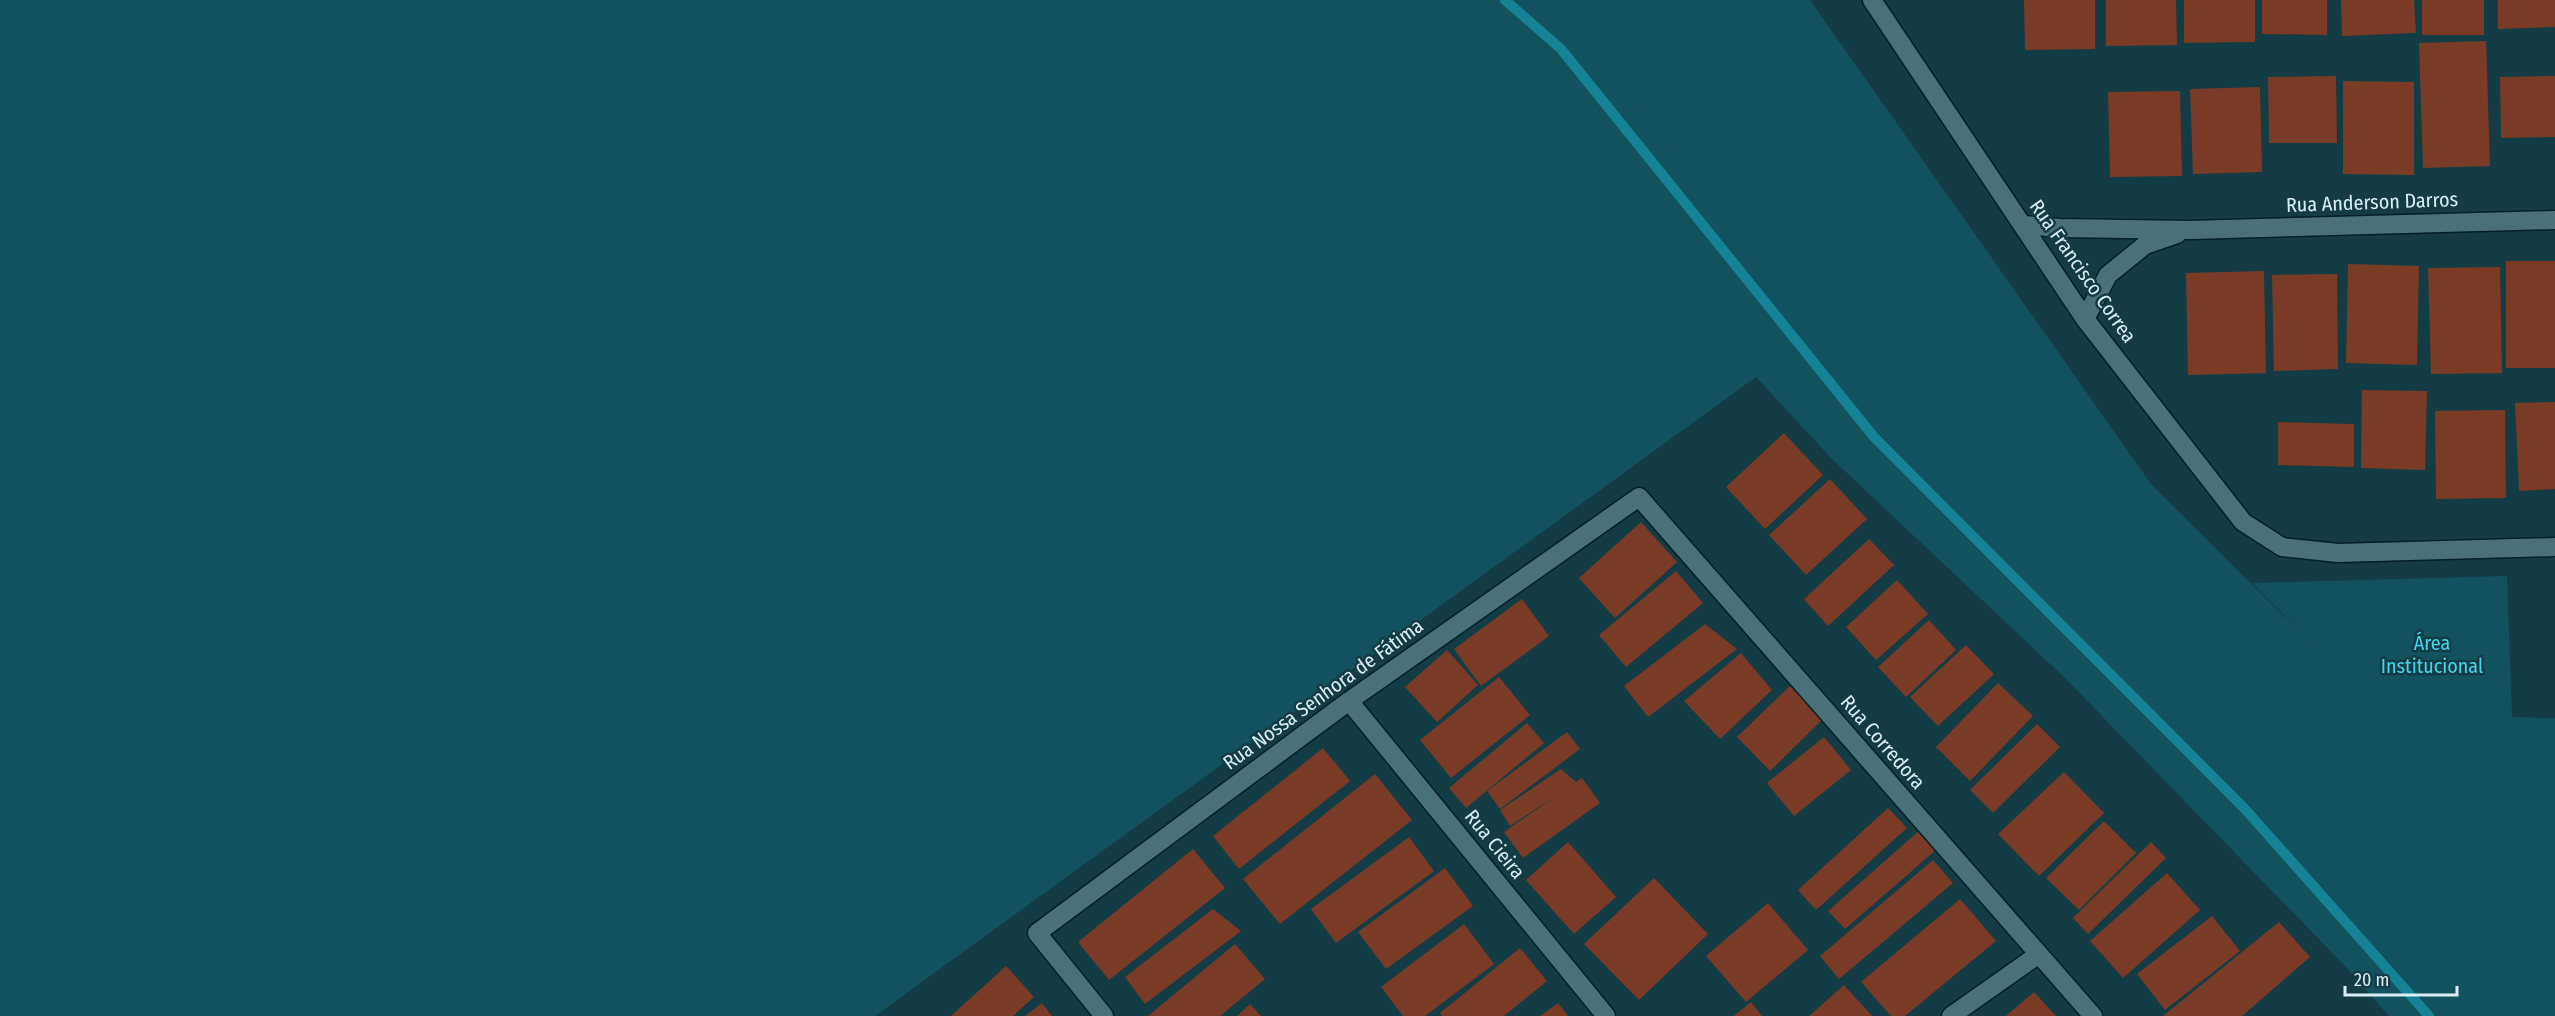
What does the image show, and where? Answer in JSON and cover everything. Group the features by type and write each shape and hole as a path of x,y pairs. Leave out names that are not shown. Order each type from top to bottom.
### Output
{"street":[{"name":"Rua Francisco Correa","path":"1872,0 2085,319 2243,522 2282,547 2338,553 2555,547"},
{"name":"Rua Anderson Darros","path":"2024,225 2060,228 2190,230 2555,220"},
{"name":"Rua Anderson Darros","path":"2085,319 2108,275 2145,244 2190,230"},
{"name":"Rua Nossa Senhora de Fátima","path":"1104,1016 1037,933 1349,701 1639,497"},
{"name":"Rua Corredora","path":"1639,497 2094,1016"},
{"name":"Rua Cieira","path":"1349,701 1606,1016"},
{"path":"1951,1016 2039,954"}],"green space":[{"name":"Área Institucional","path":"0,0 1810,0 2151,484 2326,658 2252,583 2507,576 2512,717 2555,718 2555,1016 2389,1016 2343,964 2065,678 1833,460 1756,377 875,1016 0,1016"}],"building":[{"path":"2024,0 2095,0 2095,49 2025,50"},
{"path":"2106,0 2176,0 2177,45 2106,46"},
{"path":"2184,0 2255,0 2255,42 2184,43"},
{"path":"2262,0 2327,0 2327,35 2262,34"},
{"path":"2341,0 2414,0 2416,33 2342,36"},
{"path":"2422,0 2484,0 2484,35 2422,35"},
{"path":"2498,0 2555,0 2555,27 2498,29"},
{"path":"2486,41 2490,166 2423,168 2419,43"},
{"path":"2336,76 2337,143 2269,143 2268,77"},
{"path":"2555,76 2555,137 2501,138 2500,77"},
{"path":"2343,81 2414,82 2414,175 2343,174"},
{"path":"2260,87 2262,172 2193,174 2190,89"},
{"path":"2180,91 2182,176 2110,177 2108,92"},
{"path":"2506,261 2555,261 2555,368 2506,368"},
{"path":"2348,264 2419,266 2417,365 2346,363"},
{"path":"2500,267 2502,373 2431,374 2428,268"},
{"path":"2264,271 2266,373 2188,375 2186,273"},
{"path":"2337,274 2338,369 2274,371 2272,275"},
{"path":"2362,390 2427,391 2425,470 2361,468"},
{"path":"2555,402 2555,489 2519,491 2515,403"},
{"path":"2505,410 2506,498 2436,499 2435,411"},
{"path":"2278,422 2354,424 2354,467 2278,465"},
{"path":"1784,433 1823,475 1765,529 1726,487"},
{"path":"1830,479 1867,519 1806,575 1769,535"},
{"path":"1641,522 1677,562 1615,618 1579,578"},
{"path":"1869,539 1894,565 1828,626 1804,599"},
{"path":"1676,571 1703,603 1626,667 1599,635"},
{"path":"1897,580 1928,614 1876,660 1846,627"},
{"path":"1522,599 1549,636 1481,686 1454,649"},
{"path":"1929,620 1956,650 1906,697 1878,667"},
{"path":"1705,624 1737,649 1648,717 1624,686"},
{"path":"1966,645 1994,674 1938,726 1910,697"},
{"path":"1447,650 1478,685 1437,722 1405,687"},
{"path":"1741,653 1772,690 1720,739 1684,701"},
{"path":"1499,677 1530,715 1451,778 1420,740"},
{"path":"1998,683 2033,716 1970,781 1936,747"},
{"path":"1790,686 1823,719 1770,771 1737,737"},
{"path":"1527,723 1544,743 1466,808 1449,788"},
{"path":"2037,724 2060,747 1993,813 1970,790"},
{"path":"1567,732 1580,749 1500,809 1487,791"},
{"path":"1824,737 1851,770 1794,816 1767,783"},
{"path":"1323,748 1350,781 1239,869 1213,836"},
{"path":"1561,769 1576,782 1582,778 1600,803 1523,858 1504,832 1556,796 1510,826 1500,810"},
{"path":"2064,772 2104,813 2039,876 1998,834"},
{"path":"1375,774 1412,820 1280,924 1243,879"},
{"path":"1888,808 1907,828 1816,910 1798,890"},
{"path":"2104,821 2136,853 2079,910 2046,878"},
{"path":"1920,830 1937,849 1845,929 1828,911"},
{"path":"1409,837 1434,871 1336,943 1311,909"},
{"path":"1568,842 1616,897 1574,934 1526,880"},
{"path":"2151,842 2166,858 2088,934 2073,918"},
{"path":"1193,849 1225,888 1109,980 1078,942"},
{"path":"1933,860 1953,883 1839,979 1820,956"},
{"path":"1445,868 1473,906 1386,969 1358,932"},
{"path":"2167,873 2200,910 2123,978 2090,941"},
{"path":"1654,878 1708,934 1639,1000 1584,944"},
{"path":"1960,899 1996,941 1905,1016 1891,1016 1861,982"},
{"path":"1768,903 1808,950 1746,1002 1706,956"},
{"path":"1213,909 1241,931 1145,1004 1125,977"},
{"path":"2212,916 2240,951 2165,1010 2137,974"},
{"path":"2279,922 2310,957 2242,1016 2163,1016"},
{"path":"1464,924 1494,964 1425,1016 1403,1016 1381,987"},
{"path":"1235,944 1265,979 1220,1016 1148,1016"},
{"path":"1520,948 1547,981 1504,1016 1442,1016 1440,1013"},
{"path":"1006,966 1034,997 1013,1016 951,1016"},
{"path":"1844,985 1872,1016 1809,1016"},
{"path":"2034,992 2056,1016 2006,1016"},
{"path":"1751,1002 1762,1016 1734,1016"},
{"path":"1042,1003 1052,1016 1025,1016"},
{"path":"1558,1003 1568,1016 1540,1016"},
{"path":"1250,1004 1261,1016 1237,1016"}],"waterway":[{"path":"1505,0 1561,49 1874,437 2245,809 2429,1016"}]}
